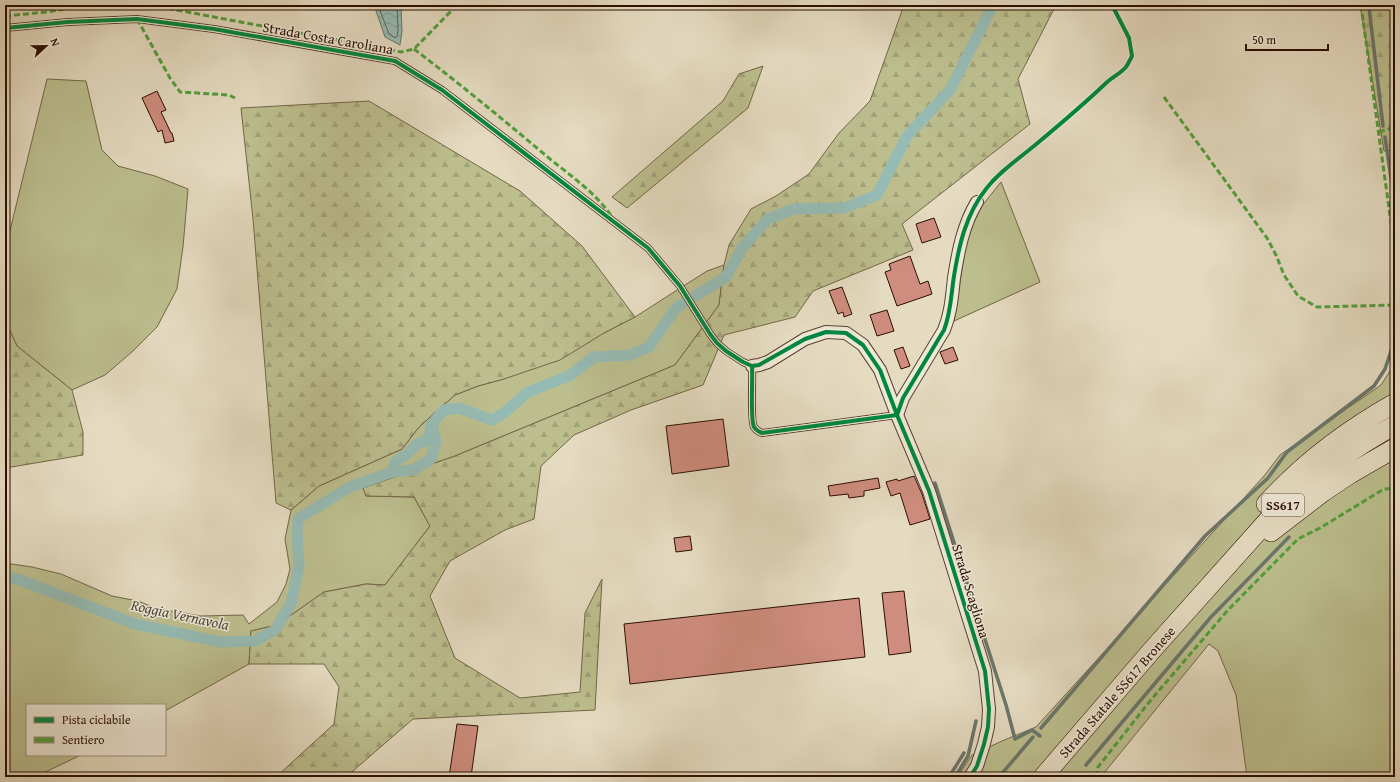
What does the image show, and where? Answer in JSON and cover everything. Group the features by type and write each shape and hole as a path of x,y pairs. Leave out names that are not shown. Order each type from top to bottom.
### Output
{"main road":[{"path":"1190,606 1219,560 1238,535 1275,494 1320,452 1344,435 1395,404"},
{"name":"SS617","path":"1190,606 1252,537 1290,498 1344,457 1395,425"},
{"path":"1190,606 1273,529 1343,479 1395,448"},
{"name":"Strada Statale SS617 Bronese","path":"1043,777 1190,606"}],"street":[{"path":"897,415 903,398 944,330 950,313 954,276 963,231 970,213 977,202"},
{"name":"Strada Scagliona","path":"752,366 768,362 805,339 826,332 846,333 863,345 880,370 929,491 985,670 989,709 988,726 977,766 970,777"}],"lane":[{"name":"Strada Costa Caroliana","path":"5,28 68,22 137,19 214,29 396,61 442,90 648,248 680,286 710,334 726,351 752,366"},
{"path":"752,366 752,418 754,427 758,432 762,433 897,415"}],"green space":[{"path":"904,5 1056,5 1018,79 1030,124 902,224 913,250 813,291 795,317 724,335 703,385 631,410 574,435 541,466 534,519 505,530 450,561 430,596 455,658 520,698 580,692 585,613 602,579 595,710 413,719 346,777 276,777 334,724 339,687 324,664 249,664 251,631 277,625 324,592 366,584 385,585 430,526 414,497 366,496 363,488 455,456 675,365 719,305 724,265 729,245 751,209 776,196 809,174 839,133 870,101"},
{"path":"1360,5 1395,5 1391,87 1395,129 1395,150 1384,151"},
{"path":"1395,15 1395,129 1391,87"},
{"path":"763,66 748,108 627,208 612,197 723,101 739,74"},
{"path":"47,79 86,81 102,150 118,166 155,176 188,189 183,247 177,289 157,327 132,352 105,375 72,390 17,346 5,320 5,251"},
{"path":"369,101 520,191 582,246 635,317 604,333 560,360 478,386 455,395 419,427 402,449 319,486 291,510 276,503 253,219 241,108"},
{"path":"1001,182 1040,282 954,321 966,243 974,216"},
{"path":"724,265 719,305 675,365 455,456 363,488 366,496 414,497 430,526 385,585 366,584 324,592 277,625 251,631 249,664 166,710 166,704 26,704 26,756 79,756 35,777 5,777 5,563 32,567 61,574 112,596 138,601 155,608 201,616 243,615 249,624 277,602 286,584 290,569 285,539 291,510 319,486 402,449 419,427 455,395 478,386 504,379 604,333 635,317 707,271"},
{"path":"5,320 17,346 72,390 83,432 83,455 5,468"},
{"path":"1395,366 1395,777 1247,777 1236,695 1218,651 1209,644 1104,773 1103,777 957,777 972,755 1036,727 1264,476 1280,455 1381,385 1392,368"}],"water":[{"path":"374,5 401,5 402,31 400,45 385,37"}],"building":[{"path":"157,91 166,110 161,112 172,133 174,141 165,143 162,130 158,132 142,98"},
{"path":"934,218 941,237 922,243 916,224"},
{"path":"910,256 920,284 928,281 932,294 897,306 885,272 891,270 889,264"},
{"path":"842,287 852,314 844,317 843,312 838,314 829,291"},
{"path":"887,310 894,331 877,336 870,315"},
{"path":"903,347 910,366 901,369 894,350"},
{"path":"953,347 958,360 945,364 940,352"},
{"path":"723,419 729,466 672,474 666,426"},
{"path":"914,476 922,494 930,519 910,525 900,493 891,496 886,482 897,479 898,481"},
{"path":"878,478 880,488 864,491 864,496 849,498 848,494 830,496 828,486"},
{"path":"690,536 692,550 676,552 674,538"},
{"path":"904,591 911,652 889,655 882,593"},
{"path":"859,598 865,657 630,684 624,624"},
{"path":"457,724 478,726 471,777 449,777"}],"waterway":[{"name":"Roggia Vernavola","path":"5,577 20,580 135,624 220,642 255,641 275,630 291,604 299,566 297,534 298,519 350,487 392,472 413,470 431,459 436,441 432,424 444,410 459,408 492,420 505,412 528,392 569,376 594,357 630,355 649,347 676,308 726,277 742,248 768,219 794,209 844,208 877,195 907,136 950,90 993,5"},
{"path":"1383,126 1369,7 1384,5"},
{"path":"1385,137 1395,206"},
{"path":"1041,728 1205,536 1268,478 1287,452 1374,386 1385,369 1395,339"},
{"name":"Roggia Vernavola","path":"392,472 396,461 407,454 417,444 428,440 431,426"},
{"path":"935,483 1006,705 1015,739 1032,730 1040,736"},
{"path":"1086,765 1211,617 1289,537"},
{"path":"955,777 968,756 976,721"},
{"path":"999,777 1033,737"},
{"path":"949,777 964,753"}],"marked path":[{"path":"5,16 93,5"},
{"path":"150,5 401,52 414,49 457,5"},
{"path":"1361,5 1395,252"},
{"path":"137,19 170,78 180,92 229,95 235,98"},
{"path":"414,49 583,186 599,201 612,217"},
{"path":"1164,97 1267,238 1284,275 1298,296 1317,307 1395,305"},
{"path":"1379,132 1395,127"},
{"path":"1096,777 1098,767 1150,701 1228,610 1298,539 1320,528 1384,489 1395,488"}],"cycle path":[{"path":"897,415 903,398 944,330 961,241 968,219 979,199 991,183 1002,172 1088,100 1107,82 1121,72 1130,60 1132,56 1129,38 1112,5"},
{"path":"5,28 68,22 137,19 214,29 395,61 442,90 648,248 680,286 717,343 743,362 752,366 759,365 805,339 826,332 846,333 863,345 880,370 929,491 985,671 989,709 988,727 977,766 970,777"},
{"path":"752,366 753,423 754,427 762,433 897,415"}]}
